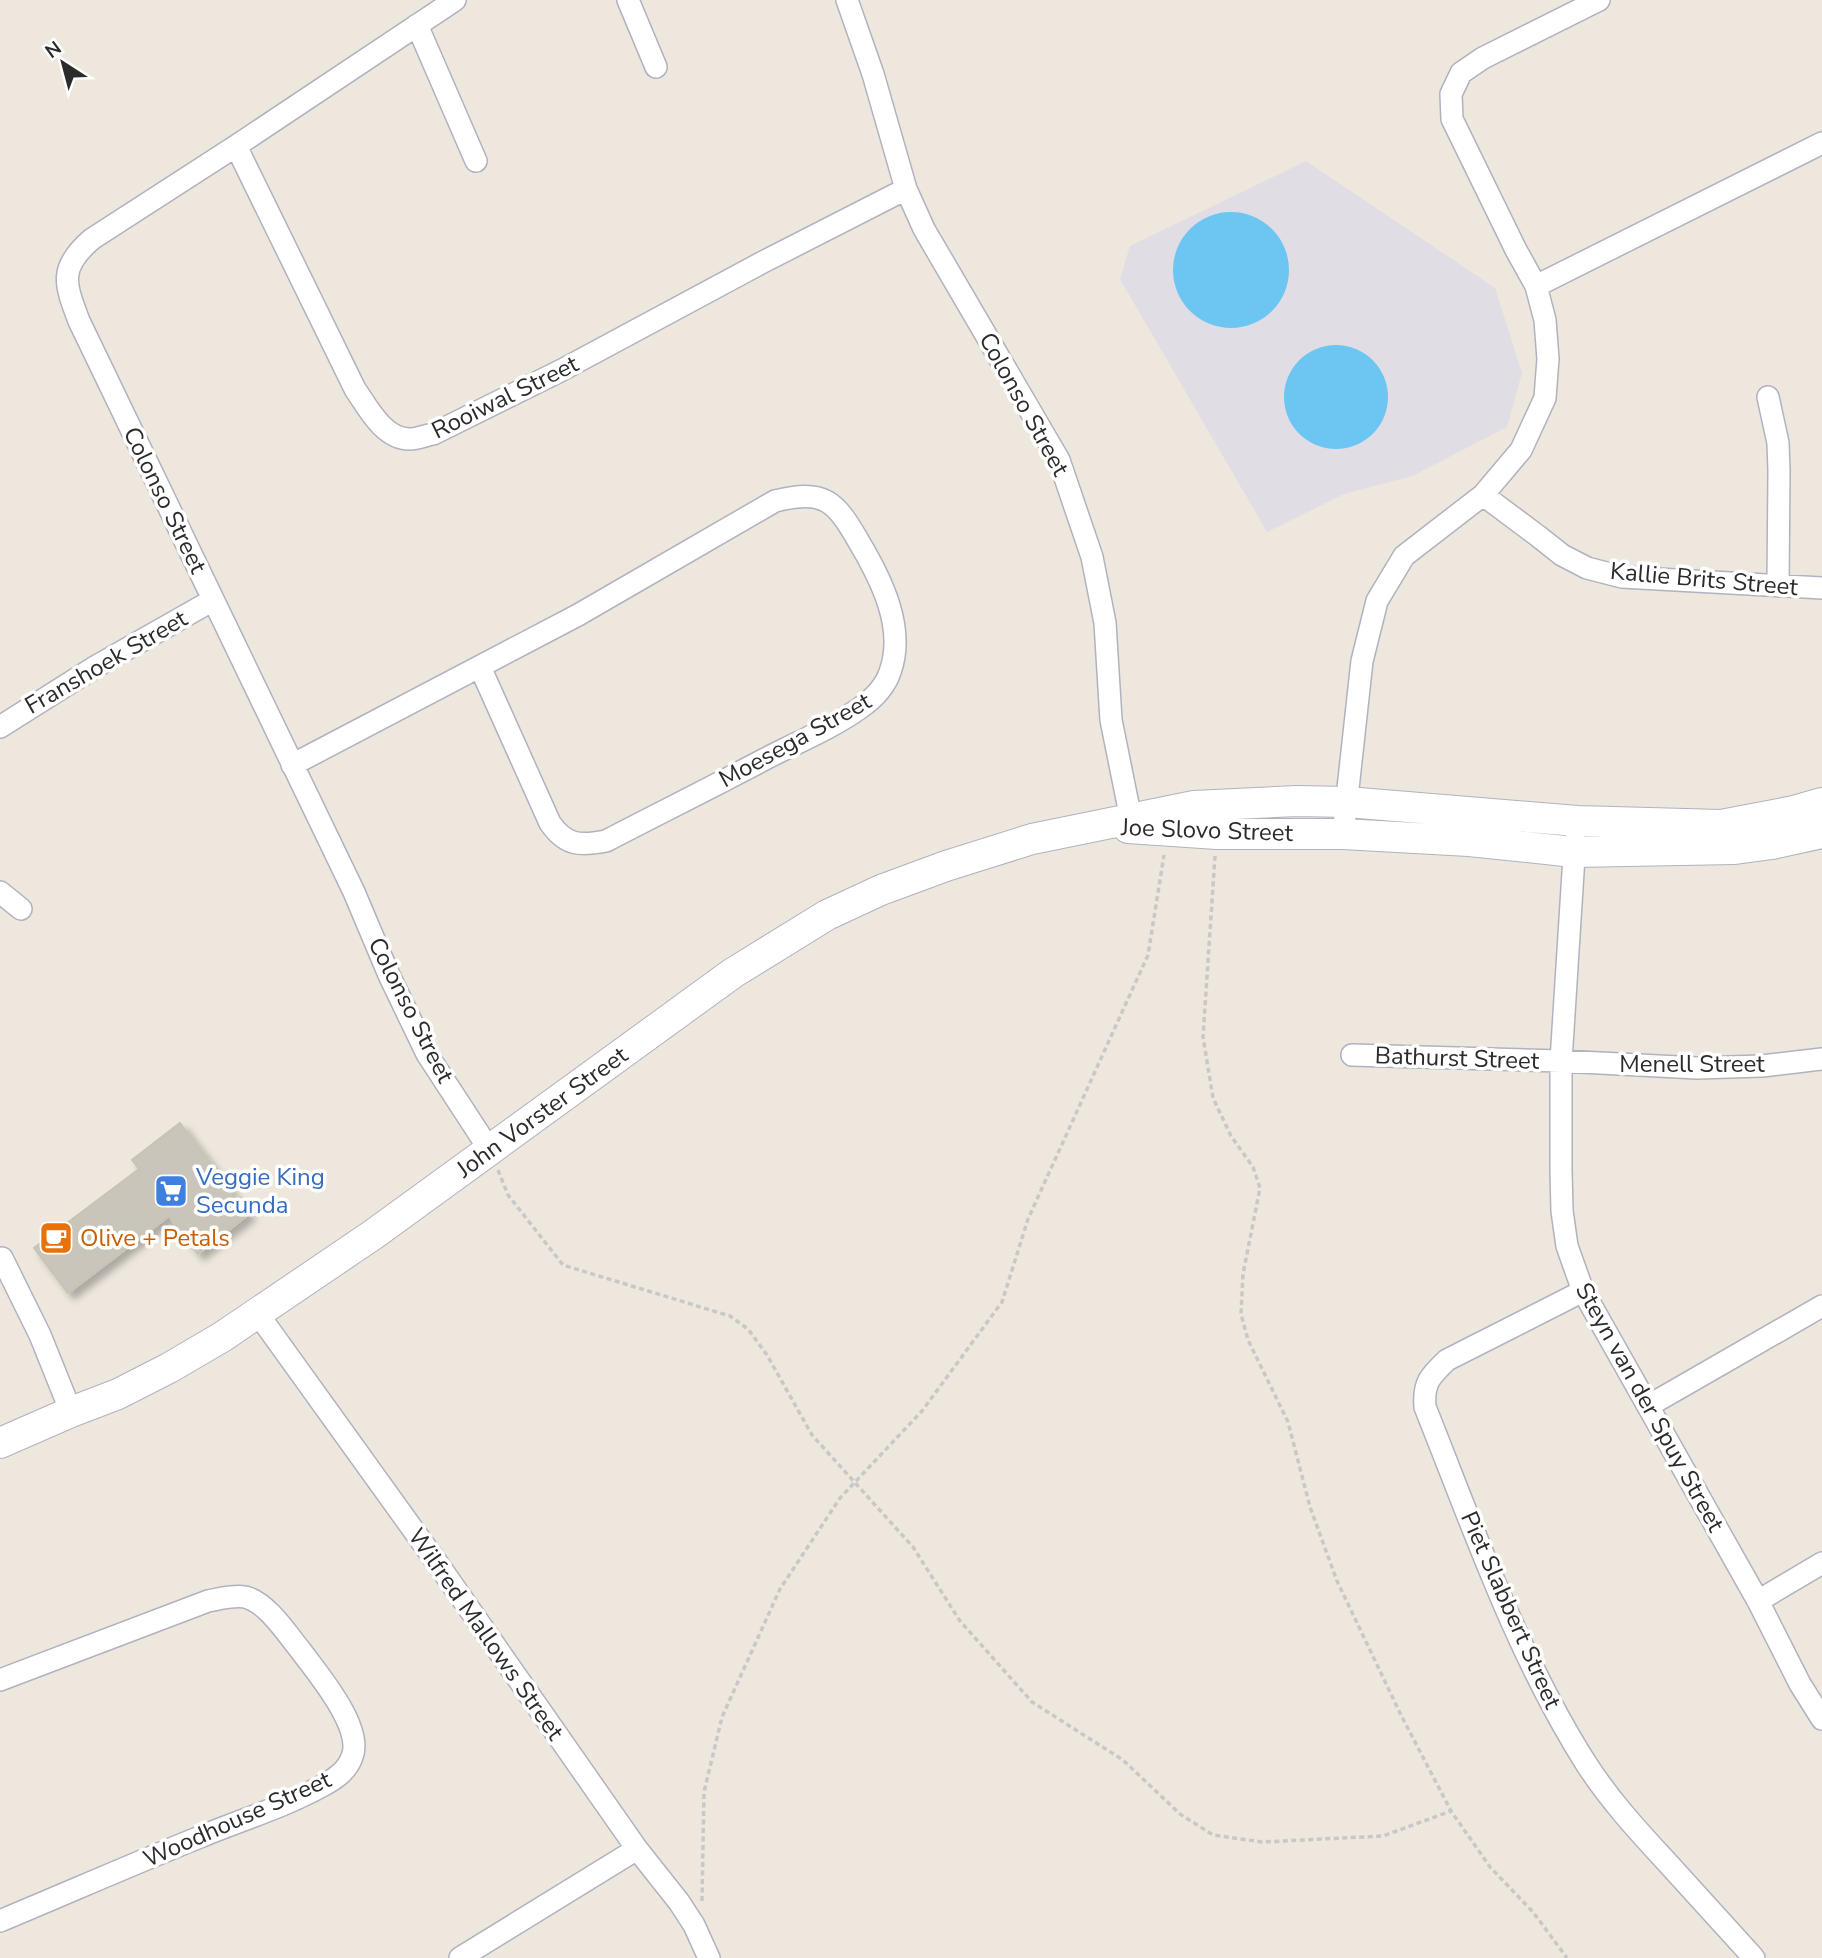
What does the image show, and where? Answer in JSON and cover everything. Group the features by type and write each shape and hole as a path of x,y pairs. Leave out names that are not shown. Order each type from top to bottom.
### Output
{"street":[{"name":"Colonso Street","path":"455,0 92,239 78,251 72,262 67,289 79,321 354,892 389,975 427,1054 489,1149"},
{"path":"628,0 656,67"},
{"name":"Colonso Street","path":"846,0 873,74 906,189 938,253 1059,460 1074,499 1092,556 1105,623 1111,720 1132,823"},
{"path":"1343,834 1362,661 1377,601 1404,556 1483,495 1521,450 1545,398 1548,359 1545,320 1536,286 1452,119 1451,94 1461,73 1483,58 1599,0"},
{"path":"417,25 476,161"},
{"path":"1536,286 1822,143"},
{"name":"Rooiwal Street","path":"236,146 355,389 374,416 393,435 411,439 433,434 562,370 906,189"},
{"path":"1768,397 1778,443 1778,586"},
{"name":"Moesega Street","path":"292,765 578,615 775,501 797,496 811,495 822,498 839,510 881,583 895,632 890,672 880,692 861,708 606,841 589,845 570,842 558,834 550,823 480,667"},
{"name":"Kallie Brits Street","path":"1483,495 1562,555 1587,568 1622,577 1822,588"},
{"name":"Franshoek Street","path":"3,719 213,600"},
{"name":"Joe Slovo Street","path":"1103,826 1132,823 1194,806 1297,801 1347,802 1577,821 1721,825 1822,803"},
{"name":"Steyn van der Spuy Street","path":"1577,821 1561,1061 1560,1170 1567,1246 1583,1291 1758,1601 1800,1684 1822,1719"},
{"name":"Joe Slovo Street","path":"1132,823 1168,832 1343,834 1469,841 1574,852 1735,849 1822,833"},
{"name":"John Vorster Street","path":"0,1443 118,1394 169,1368 258,1314 394,1219 733,973 827,915 881,890 946,866 1032,839 1103,826"},
{"path":"0,892 21,909"},
{"name":"Bathurst Street","path":"1352,1055 1561,1061"},
{"name":"Menell Street","path":"1561,1061 1697,1068 1762,1066 1822,1059"},
{"path":"2,1258 40,1335 71,1412"},
{"name":"Piet Slabbert Street","path":"1583,1291 1447,1360 1432,1374 1424,1391 1425,1407 1489,1569 1522,1644 1559,1717 1588,1766 1648,1842 1754,1958"},
{"path":"1648,1406 1822,1306"},
{"name":"Wilfred Mallows Street","path":"258,1314 638,1849 679,1902 694,1925 709,1958"},
{"path":"1758,1601 1822,1563"},
{"name":"Woodhouse Street","path":"0,1680 208,1601 244,1597 261,1604 283,1629 336,1700 355,1738 353,1756 343,1772 322,1786 0,1922"},
{"path":"460,1958 638,1849"}],"path":[{"path":"694,1925 701,1911 704,1792 722,1717 780,1589 840,1498 922,1411 1002,1302 1028,1219 1148,955 1168,832"},
{"path":"1217,834 1203,1037 1213,1098 1261,1188 1243,1274 1241,1314 1248,1340 1288,1422 1310,1507 1337,1581 1401,1715 1451,1811 1490,1867 1533,1912 1567,1958"},
{"path":"489,1149 508,1195 563,1265 730,1316 748,1329 767,1355 812,1434 913,1547 960,1620 1032,1702 1123,1760 1180,1815 1213,1835 1262,1842 1383,1836 1451,1811"}],"shaded area":[{"path":"1306,161 1495,288 1522,373 1507,427 1412,476 1344,494 1267,532 1120,279 1130,246"}],"water":[{"path":"1231,212 1253,216 1272,229 1285,248 1289,270 1285,292 1272,311 1253,324 1231,328 1209,324 1190,311 1177,292 1173,270 1177,248 1190,229 1209,216"},
{"path":"1336,345 1356,349 1373,360 1384,377 1388,397 1384,417 1373,434 1356,445 1336,449 1316,445 1299,434 1288,417 1284,397 1288,377 1299,360 1316,349"}],"building":[{"name":"Veggie King Secunda","path":"180,1123 249,1214 198,1254 169,1216 68,1293 34,1248 139,1169 132,1160"}],"place":[{"name":"Veggie King Secunda","path":"171,1191"},
{"name":"Olive + Petals","path":"56,1238"}]}
